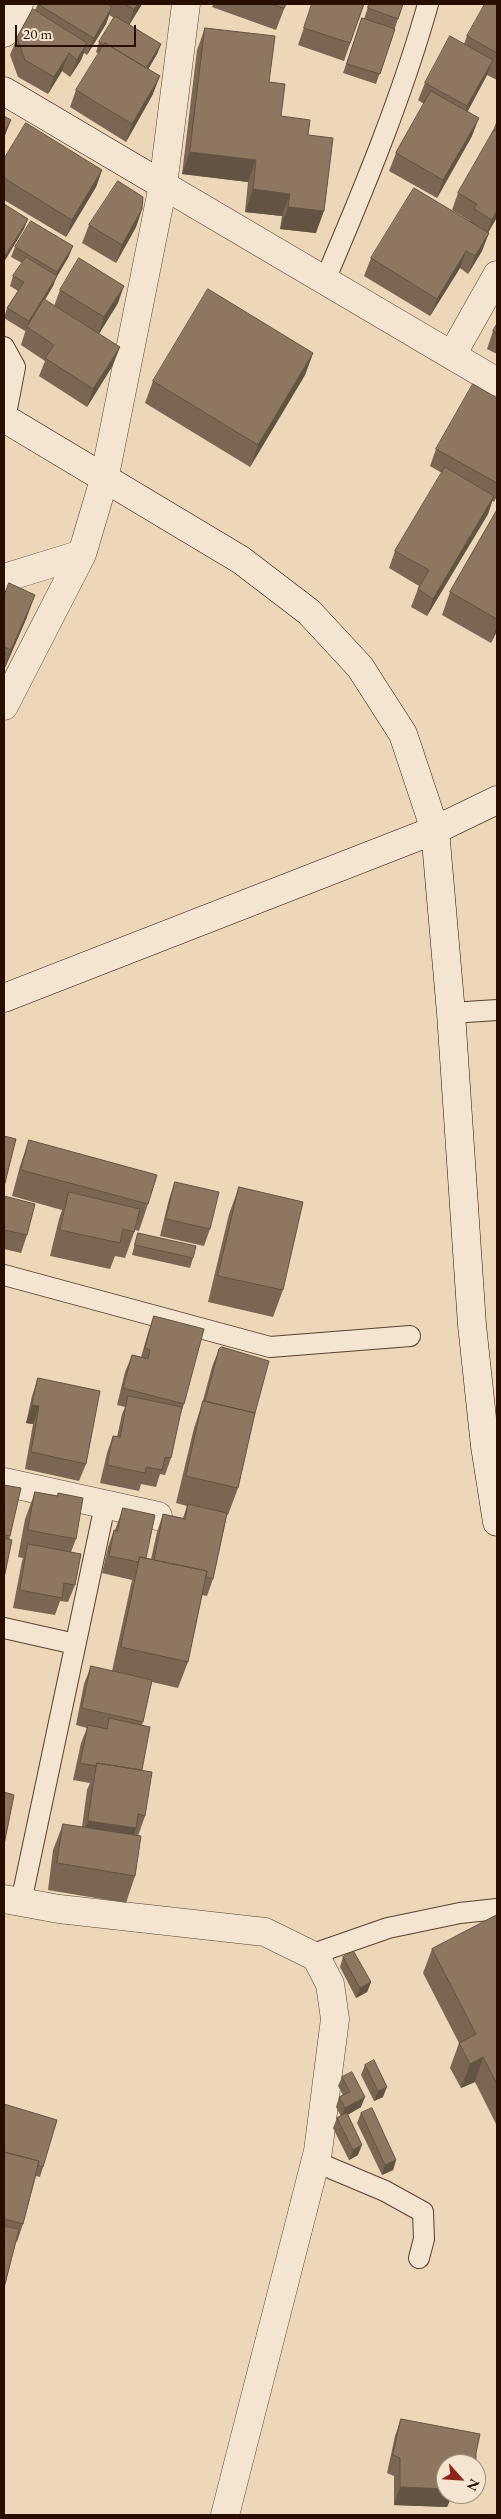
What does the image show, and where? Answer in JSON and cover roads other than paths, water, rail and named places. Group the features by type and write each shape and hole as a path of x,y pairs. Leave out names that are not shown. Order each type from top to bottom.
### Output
{"street":[{"path":"4,33 20,4"},
{"path":"4,706 82,554 104,480 163,185 186,4"},
{"path":"4,91 497,382"},
{"path":"452,355 497,274"},
{"path":"4,419 241,560 309,612 360,666 403,734 435,830 451,1013 472,1325 485,1446 497,1522"},
{"path":"4,578 82,554"},
{"path":"4,998 435,830 497,800"},
{"path":"4,1482 158,1516"},
{"path":"13,1900 59,1909 265,1932 316,1957 330,1984 334,2020 316,2162 225,2515"}],"lane":[{"path":"326,280 421,32 428,4"},
{"path":"4,347 15,367 4,419"},
{"path":"451,1013 497,1010"},
{"path":"4,1275 270,1347 410,1336"},
{"path":"13,1900 76,1644 105,1505"},
{"path":"4,1628 76,1644"},
{"path":"316,1957 322,1951 388,1928 460,1913 497,1909"},
{"path":"316,2162 384,2191 423,2212 424,2239 418,2258"}]}
